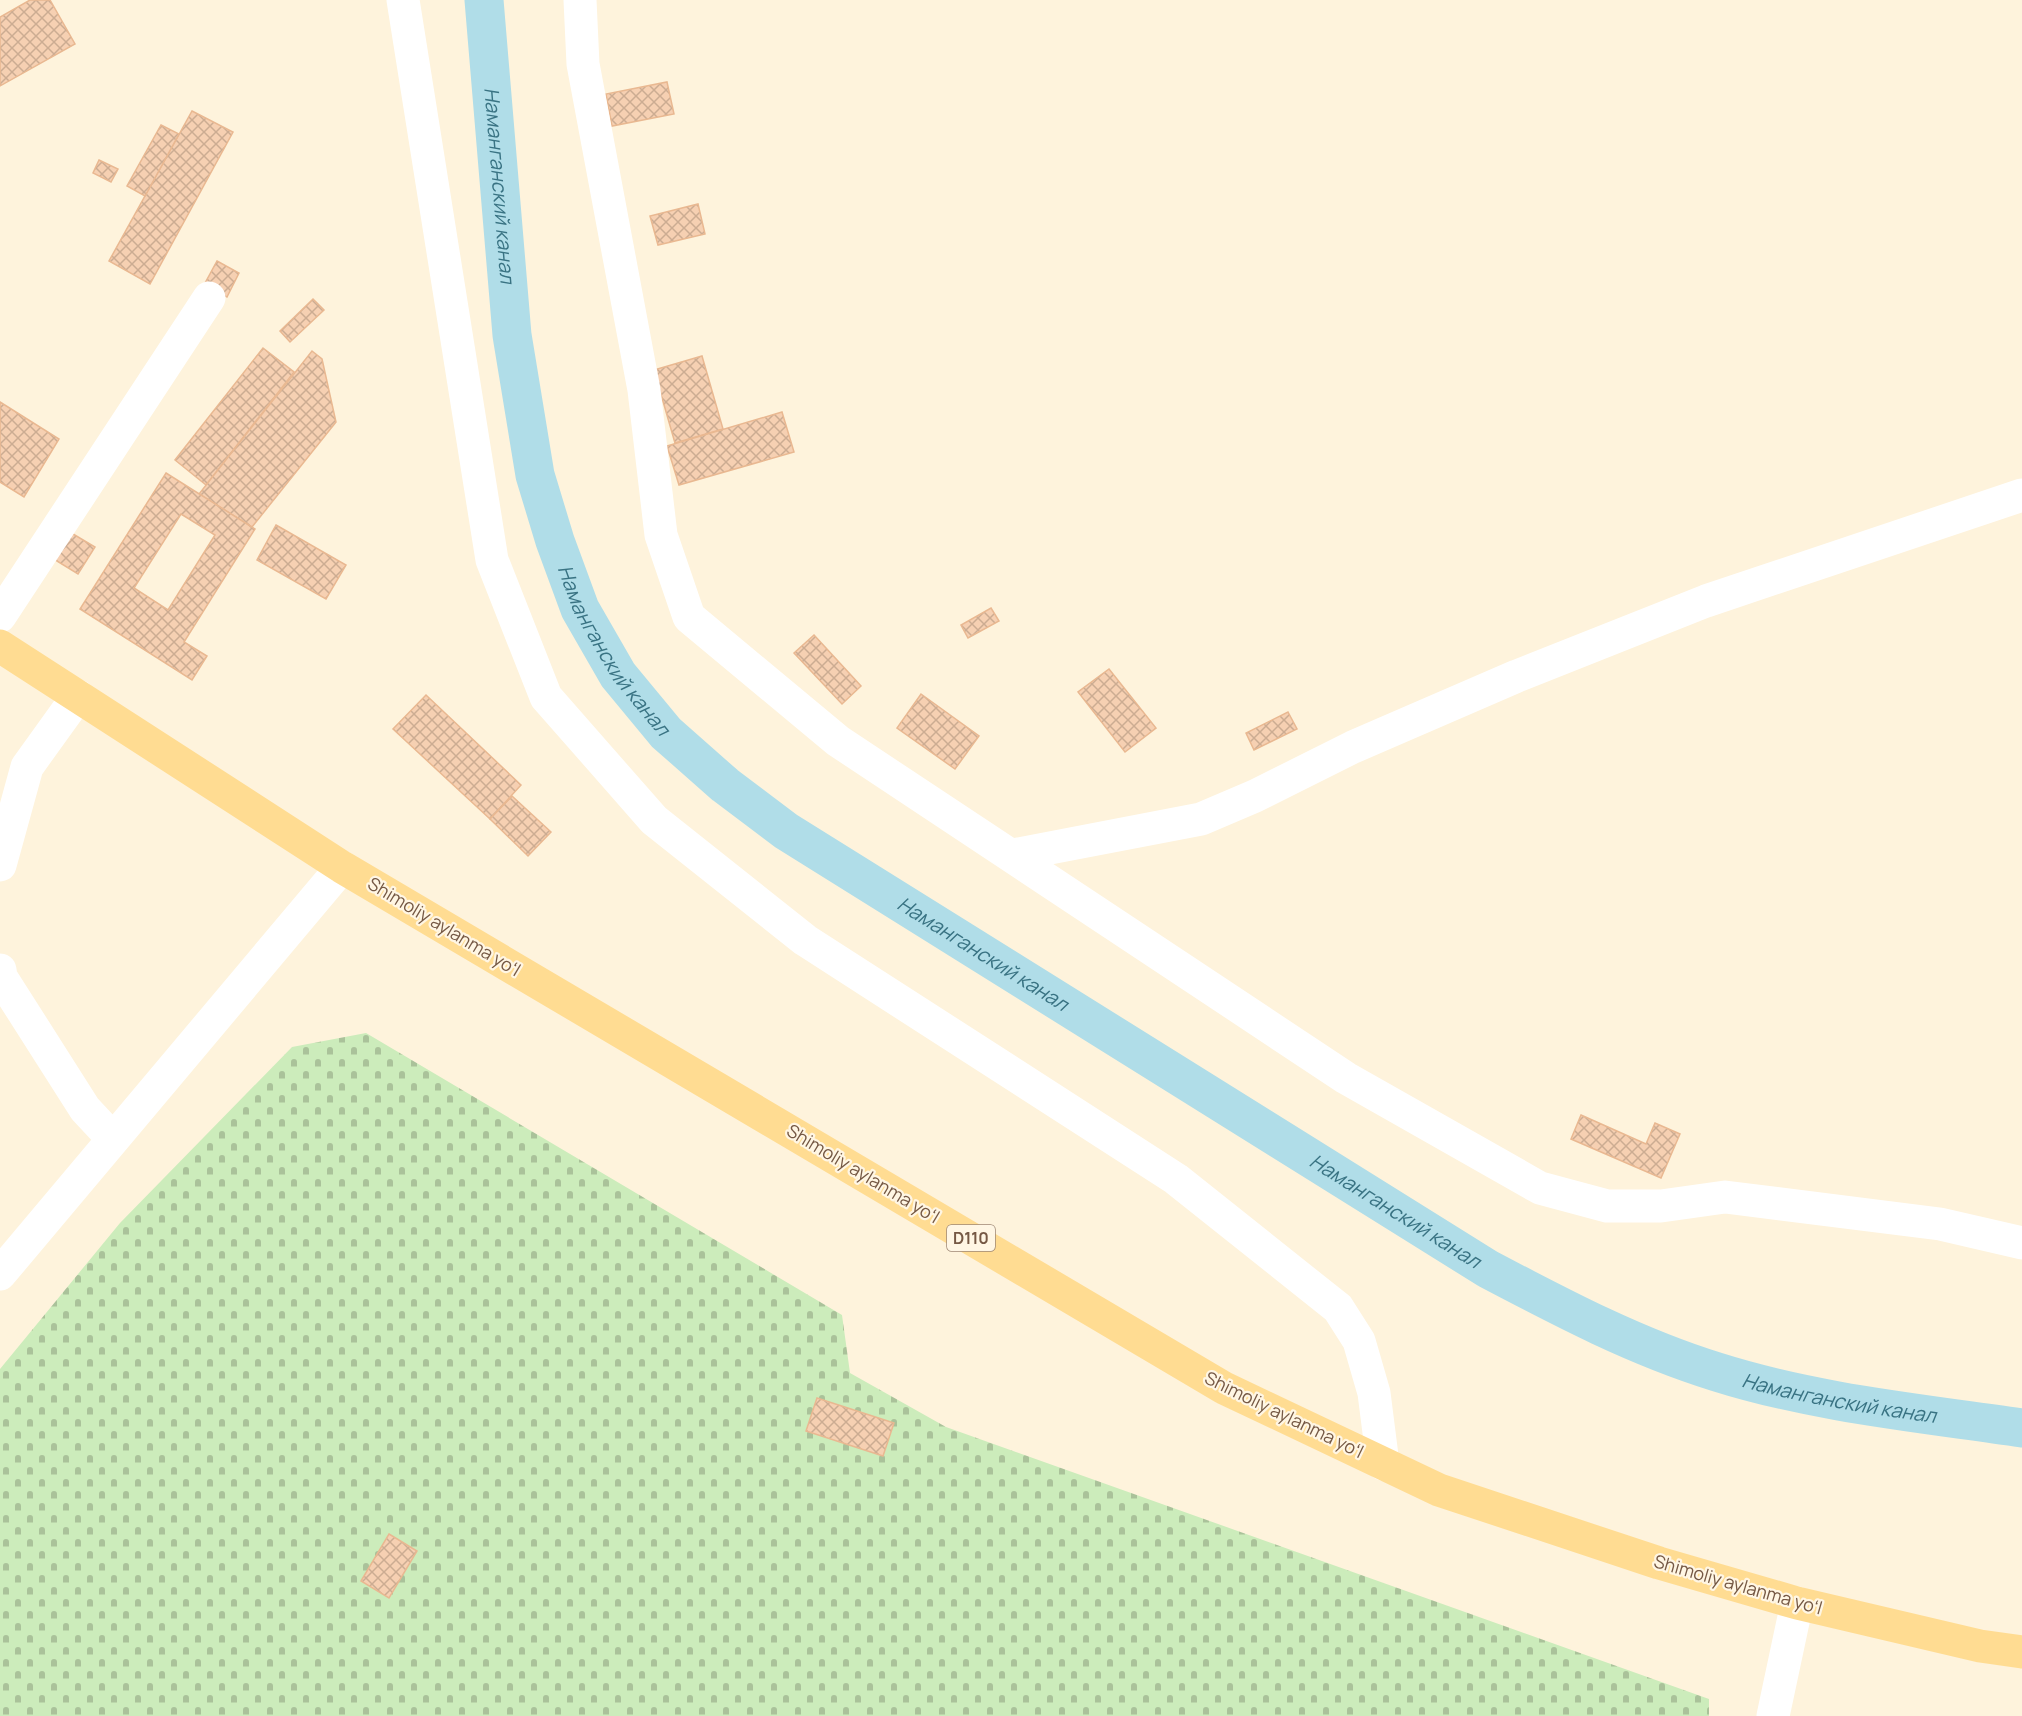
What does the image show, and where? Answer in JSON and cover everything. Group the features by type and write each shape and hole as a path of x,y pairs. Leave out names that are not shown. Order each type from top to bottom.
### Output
{"main road":[{"name":"Shimoliy aylanma yoʻl","path":"0,646 342,867 1224,1388 1438,1490 1659,1563 1797,1603 1980,1646 2022,1652"}],"street":[{"path":"403,0 492,560 546,697 654,820 805,940 1176,1179 1338,1308 1359,1341 1362,1351 1374,1393 1383,1464"},
{"path":"580,0 583,64 644,390 661,535 689,617 838,741 1346,1078 1540,1188 1607,1206 1661,1206 1725,1197 1940,1224 2022,1243"},
{"path":"0,616 209,298"},
{"path":"1013,855 1201,819 1255,796 1353,747 1528,671 1706,601 2022,495"},
{"path":"0,865 27,767 78,696"},
{"path":"0,1274 342,867"},
{"path":"0,970 1,977 86,1109 113,1139"},
{"path":"1773,1716 1797,1603"}],"green space":[{"path":"366,1033 842,1315 850,1373 946,1427 1709,1699 1709,1716 0,1716 0,1369 120,1223 292,1047"}],"building":[{"path":"30,0 50,0 75,44 0,86 0,17"},
{"path":"667,82 674,114 612,126 606,94"},
{"path":"192,111 233,132 150,284 109,261"},
{"path":"161,125 179,134 145,196 127,186"},
{"path":"99,160 118,169 111,182 93,173"},
{"path":"698,204 705,234 658,245 650,216"},
{"path":"217,261 239,273 227,297 204,285"},
{"path":"313,299 324,310 290,342 280,331"},
{"path":"263,348 294,372 206,485 175,460"},
{"path":"312,351 322,359 336,422 252,527 199,494"},
{"path":"702,356 723,429 675,443 654,370"},
{"path":"0,402 59,439 24,497 0,482"},
{"path":"782,412 794,452 679,485 667,446"},
{"path":"166,473 255,529 184,642 207,656 192,680 80,609","holes":["181,514 215,535 168,610 134,588"]},
{"path":"276,525 346,565 326,599 257,560"},
{"path":"68,531 95,547 78,574 52,558"},
{"path":"991,608 999,621 968,638 961,625"},
{"path":"814,635 861,686 842,704 794,653"},
{"path":"1109,669 1156,728 1125,752 1078,692"},
{"path":"921,694 979,736 955,769 897,728"},
{"path":"426,695 521,785 490,819 393,729"},
{"path":"1288,712 1297,729 1254,750 1246,733"},
{"path":"512,796 551,832 528,856 490,819"},
{"path":"1581,1115 1646,1144 1655,1123 1680,1134 1661,1178 1571,1139"},
{"path":"817,1398 894,1423 883,1456 806,1431"},
{"path":"389,1534 417,1551 389,1598 361,1581"}],"waterway":[{"name":"Наманганский канал","path":"484,0 512,335 535,475 555,541 580,609 618,675 666,733 725,785 786,831 1488,1269 1544,1298 1657,1351 1754,1383 1868,1406 2022,1428"}]}
